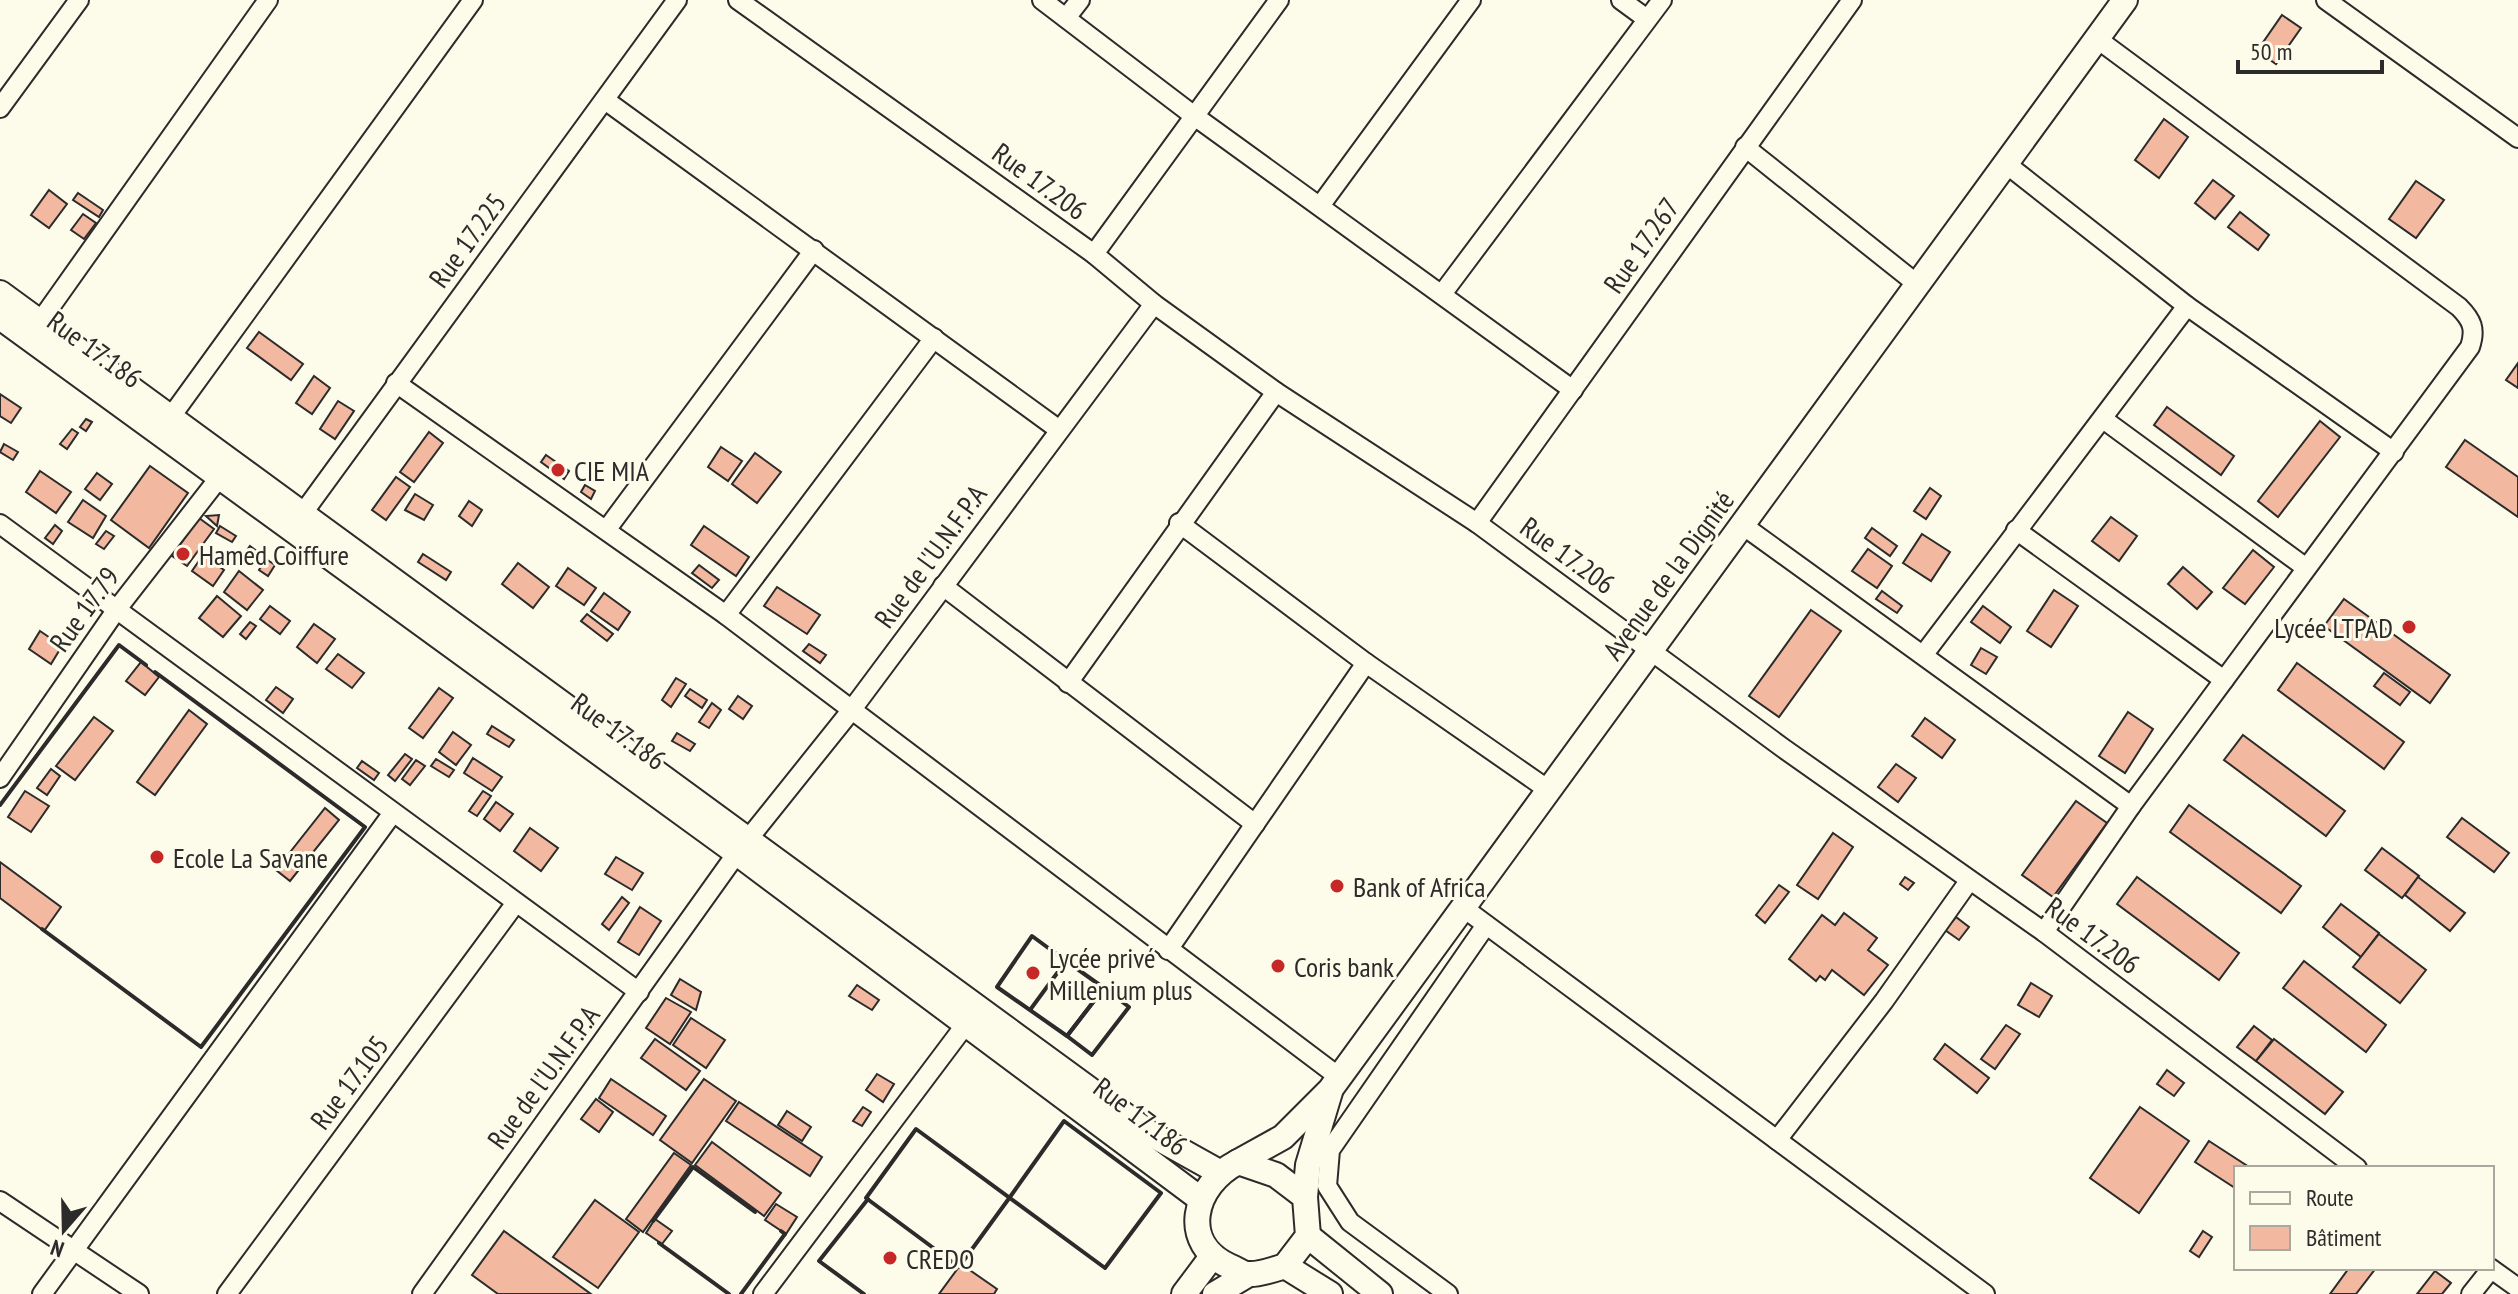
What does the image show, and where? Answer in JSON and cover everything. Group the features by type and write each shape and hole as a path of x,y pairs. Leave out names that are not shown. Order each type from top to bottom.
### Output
{"main road":[{"name":"Avenue de la Dignité","path":"1229,1167 1283,1137 1335,1083 1465,909 1741,524 2125,0"},
{"path":"0,293 303,513 743,846 1149,1133 1229,1167 1276,1175 1305,1197"},
{"name":"Rue 17.186","path":"0,317 219,478 743,846 966,1024 1199,1198"},
{"path":"1215,1294 1249,1274 1285,1266 1308,1236 1305,1197 1308,1165 1335,1083"},
{"path":"1229,1167 1199,1198 1198,1235 1211,1258 1249,1274"},
{"path":"1308,1236 1380,1294"},
{"path":"1184,1294 1211,1258"},
{"path":"1285,1266 1330,1294"}],"street":[{"path":"3,97 79,0"},
{"path":"39,323 268,0"},
{"name":"Rue 17.225","path":"303,513 677,0"},
{"name":"Rue 17.206","path":"738,0 1094,254 1154,304 1276,392 1477,523 1969,881 2044,932 2354,1166"},
{"path":"1042,0 1193,115 1573,390"},
{"path":"1066,18 1080,0"},
{"path":"1094,254 1279,0"},
{"path":"1320,206 1471,0"},
{"path":"1621,0 1647,19"},
{"path":"1442,294 1662,0"},
{"name":"Rue 17.267","path":"1477,523 1852,0"},
{"path":"2326,0 2518,138"},
{"path":"170,418 469,1"},
{"path":"2044,932 2131,806 2305,567 2470,347 2474,334 2471,320 2459,307 2096,38"},
{"path":"605,100 1058,429"},
{"path":"1745,147 1917,284"},
{"path":"2005,163 2187,306 2394,452"},
{"path":"607,529 814,250"},
{"name":"Rue de l'U.N.F.P.A","path":"422,1294 743,846 850,712 1154,304"},
{"path":"1924,654 2187,306"},
{"path":"726,615 934,338"},
{"path":"396,383 726,615 850,712 1168,950 1335,1083"},
{"path":"1068,683 1179,523 1276,392"},
{"path":"2103,419 2305,567"},
{"name":"Rue 17.79","path":"0,778 117,609 219,478"},
{"path":"1179,523 1366,663 1550,791"},
{"path":"0,524 639,992"},
{"path":"1741,524 2131,806"},
{"path":"2016,530 2224,680"},
{"path":"943,586 1255,824"},
{"path":"1168,950 1366,663"},
{"path":"42,1294 392,814"},
{"path":"1777,1140 1884,1001 1969,881"},
{"name":"Rue 17.105","path":"227,1294 515,904"},
{"path":"1465,909 1985,1294"},
{"path":"1448,1294 1350,1222 1327,1186 1330,1150 1486,925"},
{"path":"763,1294 966,1024"},
{"path":"0,1201 139,1294"},
{"path":"2471,1294 2489,1270"},
{"path":"2493,1270 2518,1288"}],"building":[{"path":"2282,15 2301,28 2276,64 2257,51"},
{"path":"2164,119 2188,137 2159,178 2135,160"},
{"path":"2213,180 2234,196 2215,219 2195,203"},
{"path":"2416,181 2444,200 2416,238 2389,219"},
{"path":"49,190 67,204 49,228 31,215"},
{"path":"78,193 103,210 99,217 73,200"},
{"path":"2240,212 2269,235 2258,250 2228,227"},
{"path":"83,214 96,223 84,239 71,230"},
{"path":"259,332 303,364 291,380 247,348"},
{"path":"2518,363 2518,388 2506,380"},
{"path":"314,376 330,388 312,414 296,403"},
{"path":"0,394 21,408 11,423 0,416"},
{"path":"338,401 354,411 335,439 320,429"},
{"path":"2167,407 2234,456 2221,475 2154,425"},
{"path":"86,419 92,422 86,431 80,427"},
{"path":"2320,421 2340,437 2278,517 2258,501"},
{"path":"72,429 78,433 67,449 60,444"},
{"path":"429,432 443,443 414,482 400,472"},
{"path":"2465,440 2518,477 2518,517 2446,467"},
{"path":"4,444 18,452 13,460 0,452"},
{"path":"721,447 742,461 728,481 708,467"},
{"path":"755,453 781,472 757,503 732,484"},
{"path":"546,455 569,471 564,479 541,462"},
{"path":"150,466 188,493 149,548 111,520"},
{"path":"40,471 71,492 56,513 26,492"},
{"path":"97,473 112,484 100,500 85,489"},
{"path":"396,477 410,487 386,520 372,510"},
{"path":"585,485 595,491 591,499 581,492"},
{"path":"1930,488 1941,496 1926,519 1914,511"},
{"path":"415,494 433,505 424,520 405,510"},
{"path":"83,500 106,516 93,538 68,522"},
{"path":"469,501 482,510 472,526 459,516"},
{"path":"219,515 217,526 206,516"},
{"path":"2111,517 2137,536 2119,561 2092,541"},
{"path":"199,518 214,529 187,566 172,556"},
{"path":"55,525 62,531 53,544 45,538"},
{"path":"220,526 236,536 232,542 216,533"},
{"path":"704,526 749,557 736,576 691,545"},
{"path":"1872,528 1897,546 1890,556 1865,538"},
{"path":"106,531 114,536 104,549 96,544"},
{"path":"1922,534 1950,552 1931,581 1903,563"},
{"path":"250,546 258,552 250,564 241,558"},
{"path":"1868,549 1892,566 1877,588 1852,571"},
{"path":"2253,550 2274,567 2245,604 2223,588"},
{"path":"423,554 451,572 446,580 418,562"},
{"path":"203,555 224,570 213,586 192,571"},
{"path":"266,559 275,565 268,576 259,570"},
{"path":"518,563 549,587 533,608 502,584"},
{"path":"699,565 719,580 712,588 692,573"},
{"path":"2183,567 2212,592 2197,609 2168,584"},
{"path":"568,568 596,588 584,605 556,586"},
{"path":"239,571 263,590 247,610 224,592"},
{"path":"777,587 820,615 807,634 764,606"},
{"path":"2054,590 2078,606 2051,647 2027,631"},
{"path":"1882,591 1902,606 1897,613 1876,599"},
{"path":"604,593 630,612 618,630 591,611"},
{"path":"217,596 241,616 223,637 199,618"},
{"path":"2344,599 2450,675 2430,703 2324,626"},
{"path":"270,606 290,621 280,634 260,619"},
{"path":"1983,606 2011,627 2000,643 1971,622"},
{"path":"1811,610 1841,631 1779,717 1749,696"},
{"path":"587,614 613,634 607,641 581,621"},
{"path":"250,622 256,626 246,639 240,634"},
{"path":"314,624 335,639 317,663 297,647"},
{"path":"40,631 62,646 51,664 29,649"},
{"path":"809,644 826,655 820,663 803,651"},
{"path":"1981,648 1997,657 1986,674 1971,665"},
{"path":"338,654 364,673 352,688 326,669"},
{"path":"141,662 159,677 145,695 126,681"},
{"path":"2297,663 2404,742 2384,769 2278,690"},
{"path":"2384,673 2410,692 2400,705 2374,686"},
{"path":"676,678 686,684 671,707 662,700"},
{"path":"276,687 293,699 283,713 266,700"},
{"path":"439,688 453,698 423,738 409,728"},
{"path":"690,689 707,700 702,708 685,696"},
{"path":"738,696 752,706 743,719 729,709"},
{"path":"712,703 721,710 709,728 699,722"},
{"path":"189,710 207,724 155,795 137,782"},
{"path":"2128,712 2153,729 2125,773 2099,756"},
{"path":"94,717 113,731 75,780 56,766"},
{"path":"1925,718 1955,740 1942,758 1912,736"},
{"path":"492,726 514,740 509,747 487,734"},
{"path":"453,732 471,745 456,765 439,752"},
{"path":"677,733 695,744 690,751 672,741"},
{"path":"2243,735 2345,811 2326,836 2224,760"},
{"path":"405,754 412,759 395,781 388,775"},
{"path":"473,758 502,777 492,791 464,773"},
{"path":"436,759 454,770 449,777 431,766"},
{"path":"416,760 425,766 410,785 402,779"},
{"path":"362,761 379,773 374,780 357,768"},
{"path":"1896,764 1916,778 1898,802 1878,787"},
{"path":"51,769 60,776 47,795 37,788"},
{"path":"25,791 49,806 31,832 8,817"},
{"path":"483,791 491,796 477,816 469,811"},
{"path":"2076,801 2107,823 2053,897 2022,875"},
{"path":"496,802 513,814 500,831 484,819"},
{"path":"2189,805 2301,886 2281,913 2170,832"},
{"path":"325,808 339,820 290,881 276,870"},
{"path":"2462,818 2509,853 2494,872 2447,837"},
{"path":"530,828 558,848 541,871 514,851"},
{"path":"1833,833 1853,847 1818,899 1797,885"},
{"path":"2382,848 2419,876 2402,898 2365,870"},
{"path":"616,857 643,873 632,890 605,874"},
{"path":"0,862 61,907 44,931 0,898"},
{"path":"1905,877 1914,883 1908,890 1900,884"},
{"path":"2137,877 2239,953 2219,980 2117,904"},
{"path":"2418,877 2465,913 2450,931 2405,895"},
{"path":"1779,885 1789,892 1765,923 1756,915"},
{"path":"622,897 629,903 609,930 602,924"},
{"path":"2341,904 2379,933 2361,957 2323,927"},
{"path":"640,907 661,921 639,955 618,942"},
{"path":"1844,913 1877,938 1868,950 1888,965 1864,995 1832,970 1825,980 1820,976 1816,981 1789,959 1822,915 1835,925"},
{"path":"1956,917 1969,927 1959,940 1945,930"},
{"path":"2379,934 2426,970 2400,1003 2353,967"},
{"path":"2304,961 2386,1025 2366,1052 2283,988"},
{"path":"680,979 701,992 696,1010 671,995"},
{"path":"2031,983 2052,996 2039,1017 2018,1005"},
{"path":"857,985 879,1000 872,1010 849,996"},
{"path":"666,998 691,1012 670,1044 646,1028"},
{"path":"691,1018 725,1040 706,1068 673,1045"},
{"path":"2006,1025 2020,1034 1995,1069 1981,1059"},
{"path":"2254,1026 2272,1040 2256,1061 2237,1047"},
{"path":"655,1039 700,1071 686,1090 641,1058"},
{"path":"2274,1039 2343,1092 2325,1114 2256,1061"},
{"path":"1945,1044 1989,1078 1977,1093 1934,1059"},
{"path":"2167,1070 2184,1083 2174,1096 2157,1084"},
{"path":"877,1074 894,1084 883,1102 866,1090"},
{"path":"611,1079 666,1116 653,1135 599,1098"},
{"path":"704,1079 736,1101 692,1163 660,1140"},
{"path":"596,1099 613,1112 599,1132 581,1119"},
{"path":"739,1102 822,1157 810,1176 726,1121"},
{"path":"863,1107 871,1112 862,1126 853,1121"},
{"path":"2140,1107 2189,1141 2139,1213 2090,1178"},
{"path":"787,1111 811,1127 802,1141 778,1125"},
{"path":"2209,1141 2247,1166 2234,1166 2234,1187 2195,1162"},
{"path":"712,1142 781,1193 764,1216 695,1165"},
{"path":"674,1153 691,1165 643,1232 626,1219"},
{"path":"595,1200 639,1232 598,1288 553,1257"},
{"path":"776,1204 797,1217 786,1234 765,1220"},
{"path":"655,1219 672,1231 662,1244 646,1233"},
{"path":"504,1231 591,1294 498,1294 472,1275"},
{"path":"2203,1231 2212,1237 2199,1257 2190,1251"},
{"path":"961,1264 997,1289 994,1294 939,1294"},
{"path":"2348,1270 2374,1270 2356,1294 2330,1294"},
{"path":"2435,1271 2451,1283 2442,1294 2417,1294"}],"wall":[{"path":"0,805 119,645 146,665"},
{"path":"42,929 201,1047 365,827 155,672"},
{"path":"1030,1010 1066,961 1032,936 997,987 1067,1036 1104,988 1066,961 1030,1010"},
{"path":"1104,988 1129,1007 1092,1055 1067,1036 1104,988"},
{"path":"1010,1197 959,1267 866,1198 916,1129 1105,1268 1161,1193 1064,1121 1010,1197"},
{"path":"653,1221 693,1167 755,1212"},
{"path":"864,1294 819,1261 868,1199"},
{"path":"741,1294 785,1234 781,1231"},
{"path":"659,1243 729,1294"}],"place":[{"name":"CIE MIA","path":"558,470"},
{"name":"Hamed Coiffure","path":"183,554"},
{"name":"Lycée LTPAD","path":"2409,627"},
{"name":"Ecole La Savane","path":"157,857"},
{"name":"Bank of Africa","path":"1337,886"},
{"name":"Coris bank","path":"1278,966"},
{"name":"Lycée privé Millenium plus","path":"1033,973"},
{"name":"CREDO","path":"890,1258"}]}
